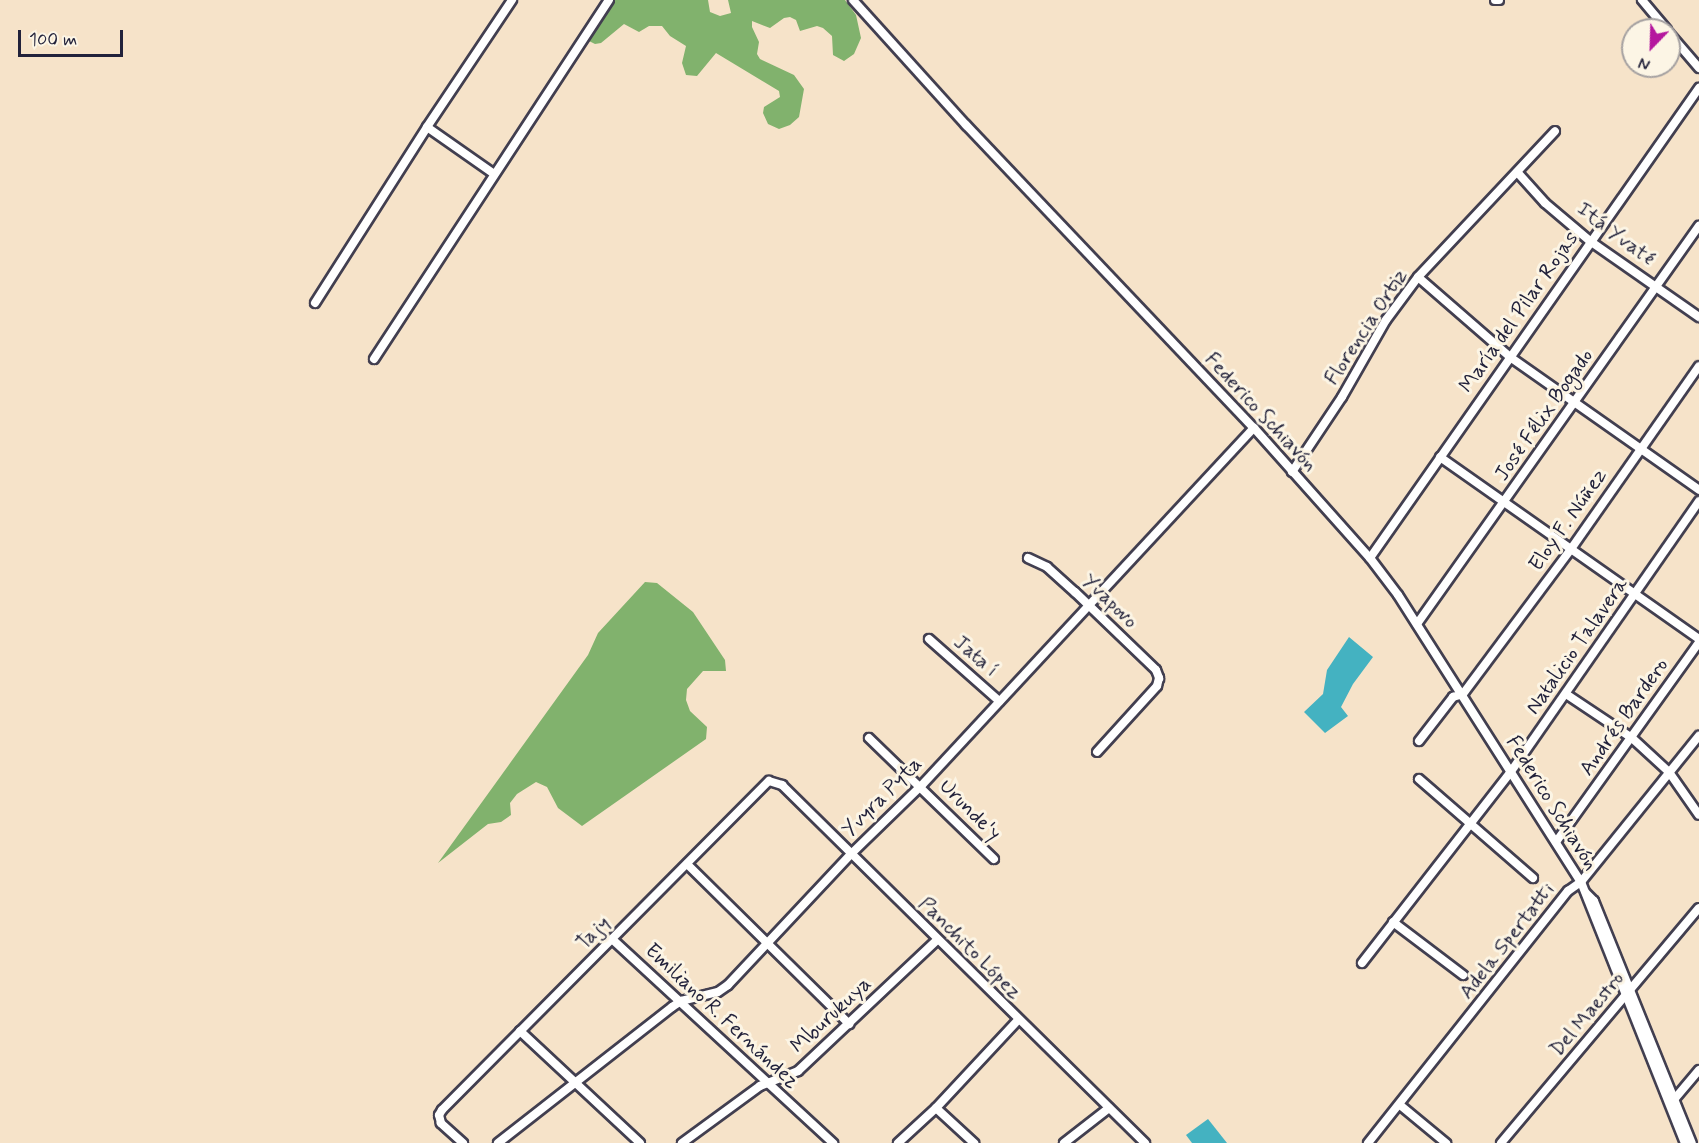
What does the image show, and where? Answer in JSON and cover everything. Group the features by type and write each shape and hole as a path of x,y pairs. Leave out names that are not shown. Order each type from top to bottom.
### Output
{"street":[{"path":"315,303 427,127 512,0"},
{"path":"374,359 609,0"},
{"name":"Federico Schiavón","path":"853,0 966,125 1254,428 1370,558 1464,694 1510,773 1581,882 1672,1102 1692,1143"},
{"path":"1641,0 1657,18"},
{"path":"1681,47 1699,68"},
{"name":"María del Pilar Rojas","path":"1370,558 1699,88"},
{"path":"427,127 494,174"},
{"name":"Florencia Ortiz","path":"1292,472 1342,397 1380,329 1418,277 1555,131"},
{"name":"Itá Yvaté","path":"1518,173 1545,203 1590,241 1699,317"},
{"name":"José Félix Bogado","path":"1417,624 1505,503 1699,226"},
{"path":"1418,277 1510,357 1699,490"},
{"name":"Eloy F. Núñez","path":"1419,741 1453,697 1464,694 1699,366"},
{"name":"Yvyra Pyta","path":"498,1143 681,1001 718,992 728,985 851,854 921,786 1254,428"},
{"path":"1440,457 1699,640"},
{"name":"Natalicio Talavera","path":"1362,963 1510,773 1699,501"},
{"name":"Yvapovo","path":"1028,558 1047,567 1156,670 1159,678 1157,686 1097,752"},
{"name":"Jata í","path":"929,639 999,701"},
{"name":"Andrés Bardero","path":"1556,842 1632,738 1699,640"},
{"path":"1566,694 1632,738 1669,772 1699,815"},
{"name":"Adela Spertatti","path":"1368,1143 1568,891 1581,882 1699,736"},
{"name":"Urunde'y","path":"869,738 994,859"},
{"path":"1419,779 1533,878"},
{"name":"Panchito López","path":"769,781 782,785 1145,1143"},
{"name":"Tajy","path":"463,1143 441,1123 439,1116 442,1110 769,781"},
{"path":"687,864 849,1024"},
{"name":"Del Maestro","path":"1501,1143 1699,908"},
{"path":"1393,922 1463,975"},
{"name":"Emiliano R. Fernández","path":"612,939 833,1143"},
{"name":"Mburukuya","path":"682,1143 760,1086 798,1071 937,940"},
{"path":"898,1143 936,1108 1018,1020"},
{"path":"520,1031 640,1143"},
{"path":"1672,1102 1699,1070"},
{"name":"Federico Schiavón","path":"1672,1102 1685,1143"},
{"path":"1400,1105 1446,1143"},
{"path":"936,1108 974,1143"},
{"path":"1064,1143 1109,1108"}],"green space":[{"path":"608,0 708,0 710,12 720,16 731,13 728,0 845,0 856,15 861,38 854,54 844,61 833,55 832,36 823,28 817,26 800,31 796,20 790,17 784,18 770,28 752,21 752,27 759,42 757,54 760,59 794,75 804,89 799,117 790,125 779,129 768,124 763,113 764,107 780,97 779,91 716,53 697,76 686,75 682,63 686,46 670,36 662,26 649,26 639,32 624,24 601,43 595,44 589,41 588,33"},
{"path":"645,582 657,583 693,612 725,660 726,671 703,671 687,689 686,700 690,711 707,727 706,739 582,826 558,808 547,787 536,782 517,794 510,803 511,815 501,822 488,824 438,863 588,655 598,633"}],"water":[{"path":"1349,637 1373,657 1353,684 1341,707 1348,716 1325,733 1304,712 1323,694 1327,670"},
{"path":"1208,1119 1227,1143 1192,1143 1186,1135"}]}
